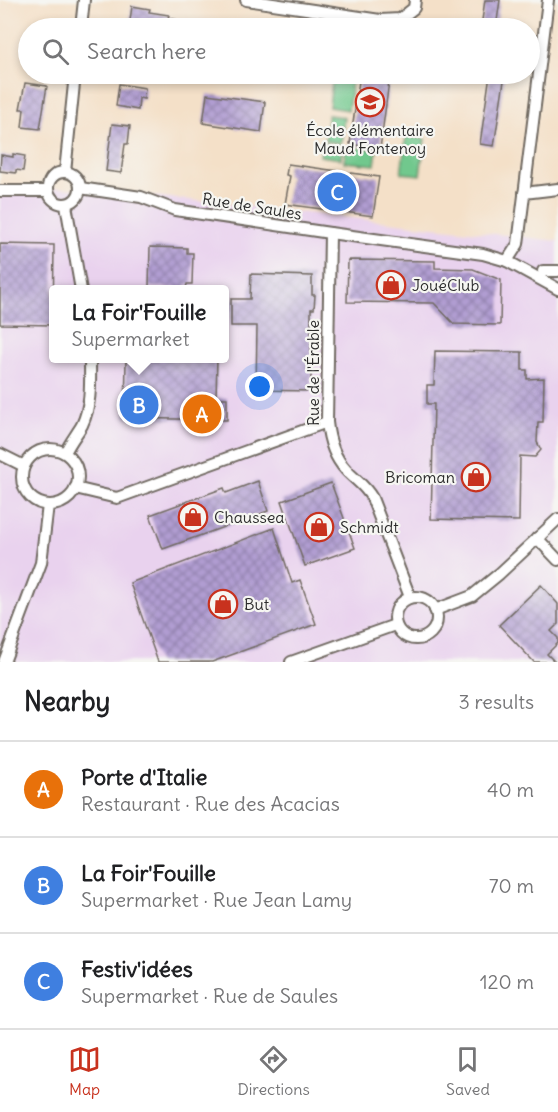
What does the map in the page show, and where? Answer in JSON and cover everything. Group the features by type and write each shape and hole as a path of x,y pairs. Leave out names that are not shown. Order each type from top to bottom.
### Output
{"street":[{"path":"82,18 84,0"},
{"path":"246,0 367,18"},
{"path":"540,64 548,0"},
{"path":"401,18 414,4"},
{"path":"65,172 74,84"},
{"path":"507,261 518,244 538,84"},
{"path":"65,172 73,175 80,188 75,201 66,205 58,204 50,197 48,191 49,182 55,174 65,172"},
{"name":"Rue de Saules","path":"80,188 141,197 175,210 483,254 507,261 558,288"},
{"path":"524,193 558,189"},
{"path":"0,191 48,191"},
{"path":"66,205 80,285"},
{"name":"Rue de l'Érable","path":"330,233 327,422 329,440 337,459 366,488 372,498 410,597"},
{"path":"543,271 558,272"},
{"path":"65,453 82,424 90,398 90,363"},
{"path":"75,488 117,498 327,422"},
{"path":"53,449 65,453 77,470 75,488 67,499 48,505 32,498 22,479 24,466 30,457 41,450 53,449"},
{"path":"0,454 24,466"},
{"path":"4,662 41,564 48,505"},
{"path":"435,610 472,596 558,519"},
{"path":"537,538 558,560"},
{"path":"410,597 424,598 432,604 435,610 436,625 433,631 424,638 416,640 404,636 395,625 395,612 398,605 410,597"},
{"path":"291,662 395,625"}],"shaded area":[{"path":"60,188 162,197 558,241 558,662 0,662 0,190"}],"green space":[{"path":"332,84 352,84 348,110 329,107"},
{"path":"328,115 344,117 341,143 325,141"},
{"path":"406,137 425,139 420,175 401,173"},
{"path":"322,144 342,146 341,159 320,156"},
{"path":"346,147 377,150 375,165 344,162"}],"building":[{"path":"485,0 500,0 497,18 482,18"},
{"path":"132,6 150,9 149,12 169,15 168,18 130,18"},
{"path":"25,84 47,86 40,129 22,127 24,109 20,109"},
{"path":"119,84 145,88 144,99 139,98 138,110 116,106"},
{"path":"359,84 389,84 380,149 350,144"},
{"path":"489,84 503,84 494,146 480,144"},
{"path":"207,94 265,102 261,132 203,123"},
{"path":"112,124 130,126 121,173 106,171"},
{"path":"13,154 25,156 23,171 16,170 16,173 0,171 1,155 13,157"},
{"path":"288,164 379,177 373,216 285,204 290,176 286,175"},
{"path":"0,244 54,245 54,285 49,285 49,325 0,324"},
{"path":"150,247 187,248 187,253 193,253 192,284 149,285"},
{"path":"348,260 435,261 435,268 473,269 501,280 500,325 454,324 434,303 347,302"},
{"path":"251,274 312,276 312,295 315,295 314,309 311,309 311,391 256,390 257,326 231,326 231,299 250,299"},
{"name":"Bricoman","path":"435,351 522,352 522,370 527,370 527,379 544,378 543,422 538,422 537,442 541,450 535,457 520,456 519,521 431,519 434,404 427,404 427,385 434,385"},
{"path":"126,363 217,363 216,398 227,398 227,420 125,418"},
{"name":"Chaussea","path":"258,481 268,511 163,549 150,515 224,488 226,493"},
{"name":"Schmidt","path":"331,483 355,548 305,566 282,501"},
{"name":"But","path":"274,528 292,583 300,580 316,624 212,662 158,662 130,583"},
{"path":"541,585 558,604 558,624 551,631 558,638 558,643 547,654 555,662 534,662 499,625"}],"place":[{"name":"École élémentaire Maud Fontenoy","path":"370,102"},
{"name":"Festiv'idées","path":"337,192"},
{"name":"JouéClub","path":"391,285"},
{"name":"La Foir'Fouille","path":"139,405"},
{"name":"Porte d'Italie","path":"202,414"},
{"name":"Bricoman","path":"476,477"},
{"name":"Chaussea","path":"193,517"},
{"name":"Schmidt","path":"319,527"},
{"name":"But","path":"223,604"}]}
